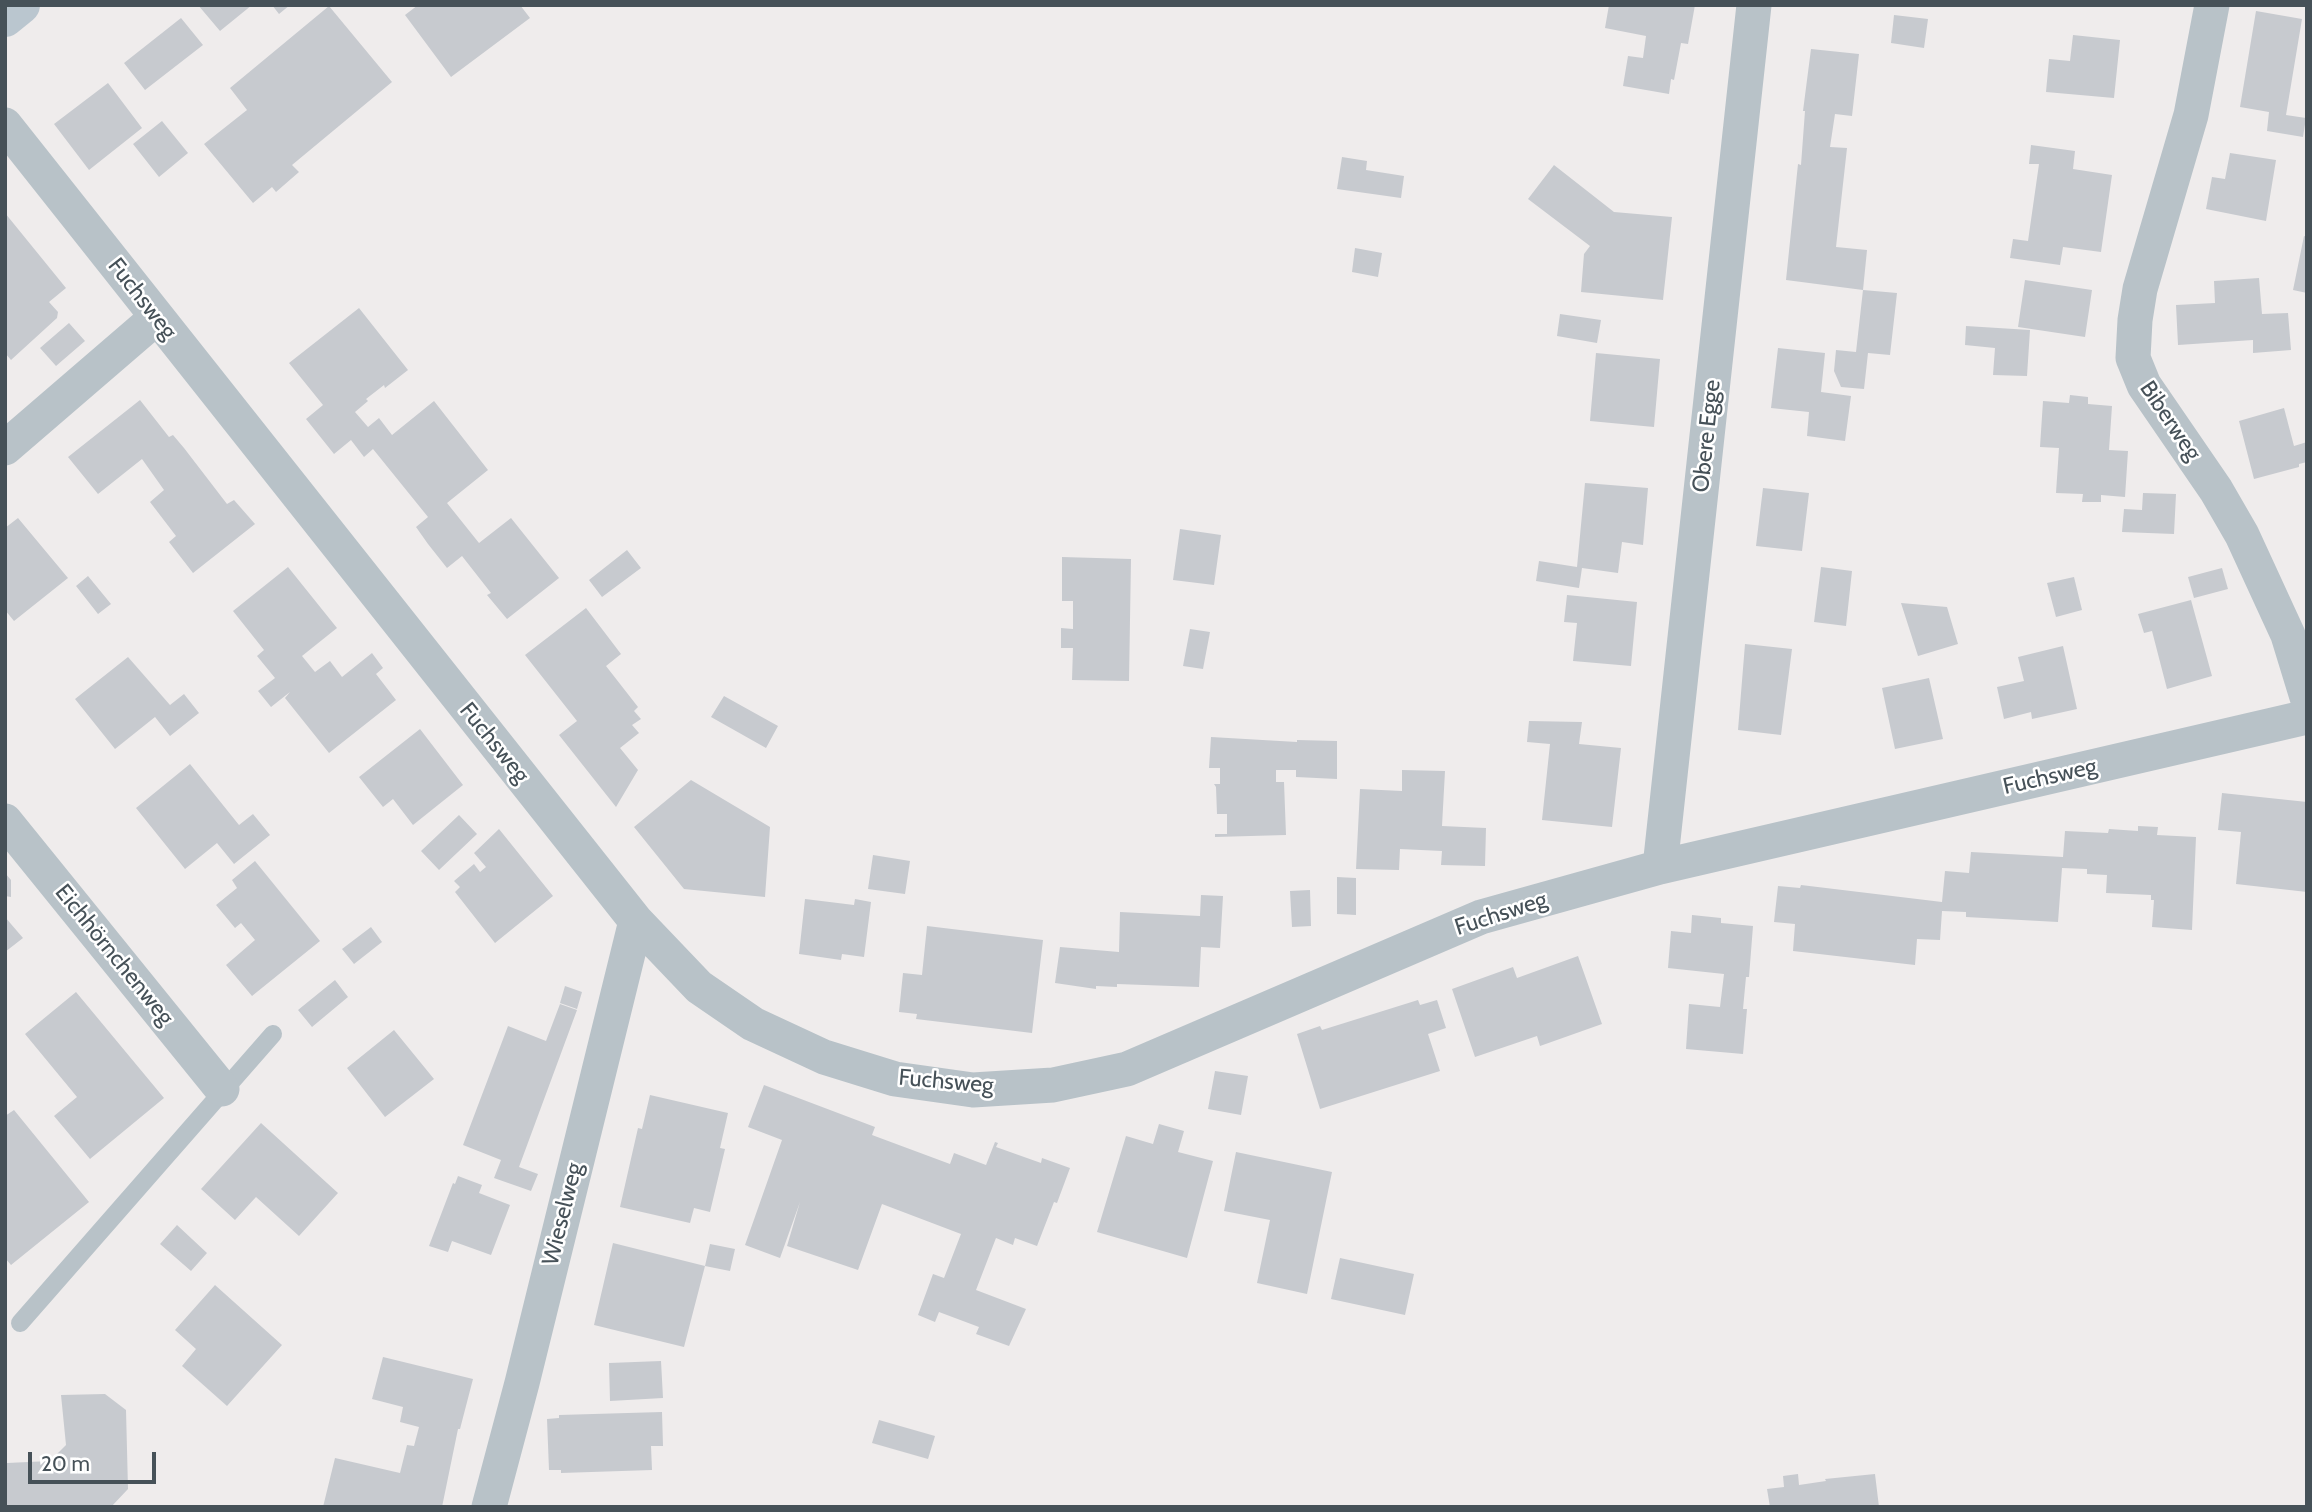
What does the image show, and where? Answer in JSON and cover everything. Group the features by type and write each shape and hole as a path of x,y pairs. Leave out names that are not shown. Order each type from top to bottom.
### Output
{"main road":[{"path":"5,18 21,5"}],"street":[{"name":"Obere Egge","path":"1660,867 1754,5"},
{"name":"Biberweg","path":"2213,5 2191,115 2140,289 2133,358 2144,385 2197,461 2242,535 2288,635 2307,697"},
{"name":"Fuchsweg","path":"5,125 636,921 699,987 753,1024 824,1057 895,1079 973,1090 1053,1085 1127,1069 1481,917 1660,867 2307,717"},
{"path":"5,448 156,318"},
{"name":"Eichhörnchenweg","path":"5,821 222,1089"},
{"name":"Wieselweg","path":"489,1507 636,921"}],"lane":[{"path":"20,1323 222,1089 273,1034"}],"building":[{"path":"198,5 252,5 220,31"},
{"path":"272,5 290,5 279,14"},
{"path":"418,5 520,5 530,18 451,77 405,15"},
{"path":"1609,5 1695,5 1688,44 1681,43 1669,94 1623,86 1628,56 1643,58 1646,36 1605,28"},
{"path":"329,6 392,82 292,165 299,172 276,192 272,187 253,203 204,144 247,110 230,88"},
{"path":"2256,11 2302,19 2286,115 2306,118 2303,137 2267,131 2269,112 2240,107"},
{"path":"1894,15 1928,19 1924,48 1891,43"},
{"path":"181,18 203,45 145,90 124,63"},
{"path":"2073,35 2120,40 2114,98 2046,92 2049,59 2070,61"},
{"path":"1811,49 1859,54 1852,116 1835,114 1830,147 1847,148 1836,247 1867,250 1863,290 1786,280 1798,164 1801,165 1803,111"},
{"path":"108,83 142,128 89,170 54,124"},
{"path":"162,121 188,153 159,177 133,144"},
{"path":"2031,145 2075,151 2073,169 2112,175 2101,252 2063,247 2060,265 2010,258 2013,239 2028,241 2039,164 2029,164"},
{"path":"2230,153 2276,160 2266,221 2206,209 2212,177 2225,179"},
{"path":"1342,157 1367,161 1366,170 1404,176 1401,198 1337,189"},
{"path":"1554,165 1614,212 1672,217 1663,300 1581,292 1584,254 1590,246 1528,199"},
{"path":"5,213 66,288 49,302 58,312 57,318 11,360 5,353"},
{"path":"2304,236 2307,237 2307,293 2293,290"},
{"path":"1355,248 1382,253 1378,277 1352,272"},
{"path":"2259,278 2262,314 2288,313 2291,350 2253,353 2253,340 2178,345 2176,305 2215,303 2214,281"},
{"path":"2025,280 2092,290 2085,337 2018,327"},
{"path":"1863,290 1897,293 1890,355 1868,353 1864,389 1841,387 1834,371 1836,350 1856,352"},
{"path":"359,308 408,370 366,399 368,401 355,412 368,427 379,418 392,435 434,401 488,470 447,503 479,543 511,518 559,578 507,619 487,595 491,593 462,556 447,568 428,544 416,527 428,517 373,449 364,457 351,440 334,454 306,419 323,405 289,363"},
{"path":"1560,314 1601,320 1597,343 1557,336"},
{"path":"69,323 85,341 56,366 40,348"},
{"path":"1966,326 2030,330 2027,376 1993,375 1995,348 1965,345"},
{"path":"1778,348 1825,353 1821,392 1851,396 1845,441 1807,436 1809,412 1771,408"},
{"path":"1596,353 1660,359 1654,427 1590,421"},
{"path":"2070,395 2088,397 2088,404 2112,406 2109,450 2128,451 2125,497 2101,495 2101,502 2082,502 2083,494 2056,493 2059,448 2040,447 2043,401 2069,403"},
{"path":"140,400 169,437 173,435 184,448 227,504 234,500 255,524 193,573 169,542 176,536 150,502 164,490 142,459 98,494 68,457"},
{"path":"2284,408 2294,446 2307,442 2307,462 2299,464 2299,467 2254,479 2239,421"},
{"path":"1585,483 1648,488 1643,545 1622,542 1618,573 1582,568 1579,588 1536,581 1539,561 1577,567"},
{"path":"1763,488 1809,493 1802,551 1756,546"},
{"path":"2143,493 2176,494 2174,534 2122,532 2124,509 2142,510"},
{"path":"18,518 68,578 14,621 5,610 5,528"},
{"path":"1180,529 1221,535 1214,585 1173,580"},
{"path":"627,550 641,568 602,597 589,580"},
{"path":"1062,557 1131,559 1129,681 1072,680 1073,648 1061,648 1061,628 1073,629 1073,601 1062,601"},
{"path":"288,567 337,628 302,656 315,672 330,661 342,677 372,653 383,668 376,674 396,700 329,753 285,698 290,692 271,707 258,691 275,678 257,656 264,650 233,611"},
{"path":"1821,567 1852,571 1846,626 1814,622"},
{"path":"2222,568 2228,589 2194,598 2188,577"},
{"path":"88,576 111,604 98,614 76,586"},
{"path":"2074,577 2082,610 2056,617 2047,583"},
{"path":"1567,595 1637,602 1631,666 1573,661 1577,623 1564,622"},
{"path":"2191,600 2212,676 2167,689 2152,631 2144,633 2138,614"},
{"path":"1901,603 1947,607 1958,644 1918,656"},
{"path":"586,608 621,654 606,666 638,707 634,711 641,719 632,725 639,733 620,748 638,770 616,807 559,735 577,721 525,655"},
{"path":"1190,629 1210,632 1203,669 1183,666"},
{"path":"1745,644 1792,649 1781,735 1738,730"},
{"path":"2063,646 2077,709 2032,719 2031,712 2004,719 1997,687 2024,681 2018,657"},
{"path":"128,657 170,705 184,694 199,713 170,736 155,717 115,749 75,699"},
{"path":"1929,678 1943,739 1895,749 1882,688"},
{"path":"724,696 778,726 766,748 711,717"},
{"path":"1529,721 1582,722 1579,744 1621,748 1612,827 1542,820 1550,744 1527,742"},
{"path":"420,729 463,785 413,825 393,799 383,807 359,777"},
{"path":"1211,737 1297,742 1337,741 1337,779 1296,777 1296,770 1276,770 1276,782 1284,782 1286,835 1215,837 1215,834 1227,834 1227,814 1217,814 1214,784 1220,784 1220,768 1209,768"},
{"path":"190,764 239,825 253,814 270,835 234,864 217,843 185,869 136,808"},
{"path":"1402,770 1445,771 1442,826 1486,828 1485,866 1441,865 1442,851 1400,849 1399,870 1356,869 1360,789 1402,791"},
{"path":"691,780 770,827 765,897 684,889 634,827"},
{"path":"2222,793 2307,802 2307,892 2236,884 2241,832 2218,830"},
{"path":"459,815 477,834 439,870 421,851"},
{"path":"2138,826 2158,827 2157,835 2196,837 2192,930 2152,927 2154,900 2151,900 2151,895 2106,893 2107,875 2087,874 2087,869 2062,868 2058,922 1966,917 1966,912 1942,911 1940,940 1917,939 1915,965 1793,951 1795,924 1774,922 1778,886 1800,888 1801,885 1942,902 1945,871 1969,873 1971,852 2063,857 2065,831 2138,831"},
{"path":"499,829 553,896 495,943 455,892 460,887 454,881 474,864 480,872 486,867 474,853"},
{"path":"873,855 910,861 905,894 868,889"},
{"path":"255,861 320,941 252,996 226,965 255,940 241,923 235,928 216,905 237,888 232,880"},
{"path":"5,873 11,880 11,897 5,896"},
{"path":"1337,877 1356,878 1356,915 1337,914"},
{"path":"1310,890 1311,926 1292,927 1290,891"},
{"path":"1201,895 1223,896 1220,948 1201,947 1199,987 1117,984 1117,987 1096,986 1096,989 1055,983 1060,947 1119,952 1120,912 1200,916"},
{"path":"805,899 854,905 855,899 871,902 864,957 842,954 841,960 799,954"},
{"path":"1692,915 1721,918 1721,923 1753,926 1749,977 1746,977 1743,1009 1747,1009 1743,1054 1686,1049 1689,1004 1720,1007 1724,974 1668,968 1671,931 1691,933"},
{"path":"5,917 23,938 5,952"},
{"path":"927,926 1043,940 1032,1033 916,1019 917,1014 899,1012 903,973 922,975"},
{"path":"371,927 382,942 354,964 342,949"},
{"path":"1578,956 1602,1024 1540,1046 1537,1036 1475,1057 1452,989 1513,967 1517,978"},
{"path":"335,980 348,997 312,1027 298,1010"},
{"path":"565,986 582,992 577,1009 560,1003"},
{"path":"76,992 164,1098 90,1159 54,1116 77,1097 25,1034"},
{"path":"1418,1000 1420,1005 1437,1000 1446,1028 1428,1034 1440,1071 1320,1109 1297,1034 1320,1026 1322,1030"},
{"path":"560,1004 577,1010 519,1167 538,1174 531,1191 494,1178 501,1160 463,1145 508,1026 546,1041"},
{"path":"394,1030 434,1079 385,1117 347,1068"},
{"path":"1215,1071 1248,1076 1241,1115 1208,1109"},
{"path":"764,1085 875,1127 872,1135 950,1164 954,1153 986,1165 995,1142 998,1143 996,1147 1041,1163 1042,1158 1070,1168 1037,1246 1015,1238 1013,1245 996,1238 976,1290 1026,1309 1009,1346 976,1334 979,1327 939,1312 935,1322 918,1315 933,1274 944,1278 961,1234 882,1204 858,1270 787,1246 800,1202 780,1258 745,1245 782,1140 748,1127"},
{"path":"650,1095 728,1113 720,1148 725,1149 710,1212 694,1208 690,1223 620,1207 638,1128 642,1129"},
{"path":"14,1110 89,1202 11,1265 5,1258 5,1116"},
{"path":"261,1123 338,1193 299,1236 256,1197 235,1220 201,1189"},
{"path":"1159,1124 1184,1131 1178,1152 1213,1161 1187,1258 1097,1232 1126,1136 1153,1144"},
{"path":"1236,1152 1332,1172 1307,1294 1257,1283 1270,1220 1224,1211"},
{"path":"458,1176 482,1185 479,1193 510,1205 491,1255 452,1241 448,1252 429,1246"},
{"path":"177,1225 207,1253 191,1271 160,1244"},
{"path":"613,1243 705,1266 684,1347 594,1325"},
{"path":"710,1244 735,1249 730,1271 705,1266"},
{"path":"1340,1258 1414,1274 1405,1315 1331,1299"},
{"path":"215,1285 282,1345 227,1406 182,1366 196,1349 175,1330"},
{"path":"383,1357 473,1379 458,1429 442,1507 323,1507 335,1458 400,1473 407,1445 414,1446 419,1427 400,1422 403,1407 372,1399"},
{"path":"661,1361 663,1398 610,1401 609,1363"},
{"path":"105,1394 126,1410 128,1489 111,1507 6,1507 7,1463 50,1461 66,1445 61,1395"},
{"path":"662,1412 663,1446 651,1446 652,1470 561,1473 561,1470 549,1470 547,1419 559,1418 559,1415"},
{"path":"879,1420 935,1436 928,1459 872,1443"},
{"path":"1798,1474 1799,1485 1826,1481 1825,1479 1875,1474 1879,1507 1770,1507 1767,1489 1784,1487 1783,1476"}]}
